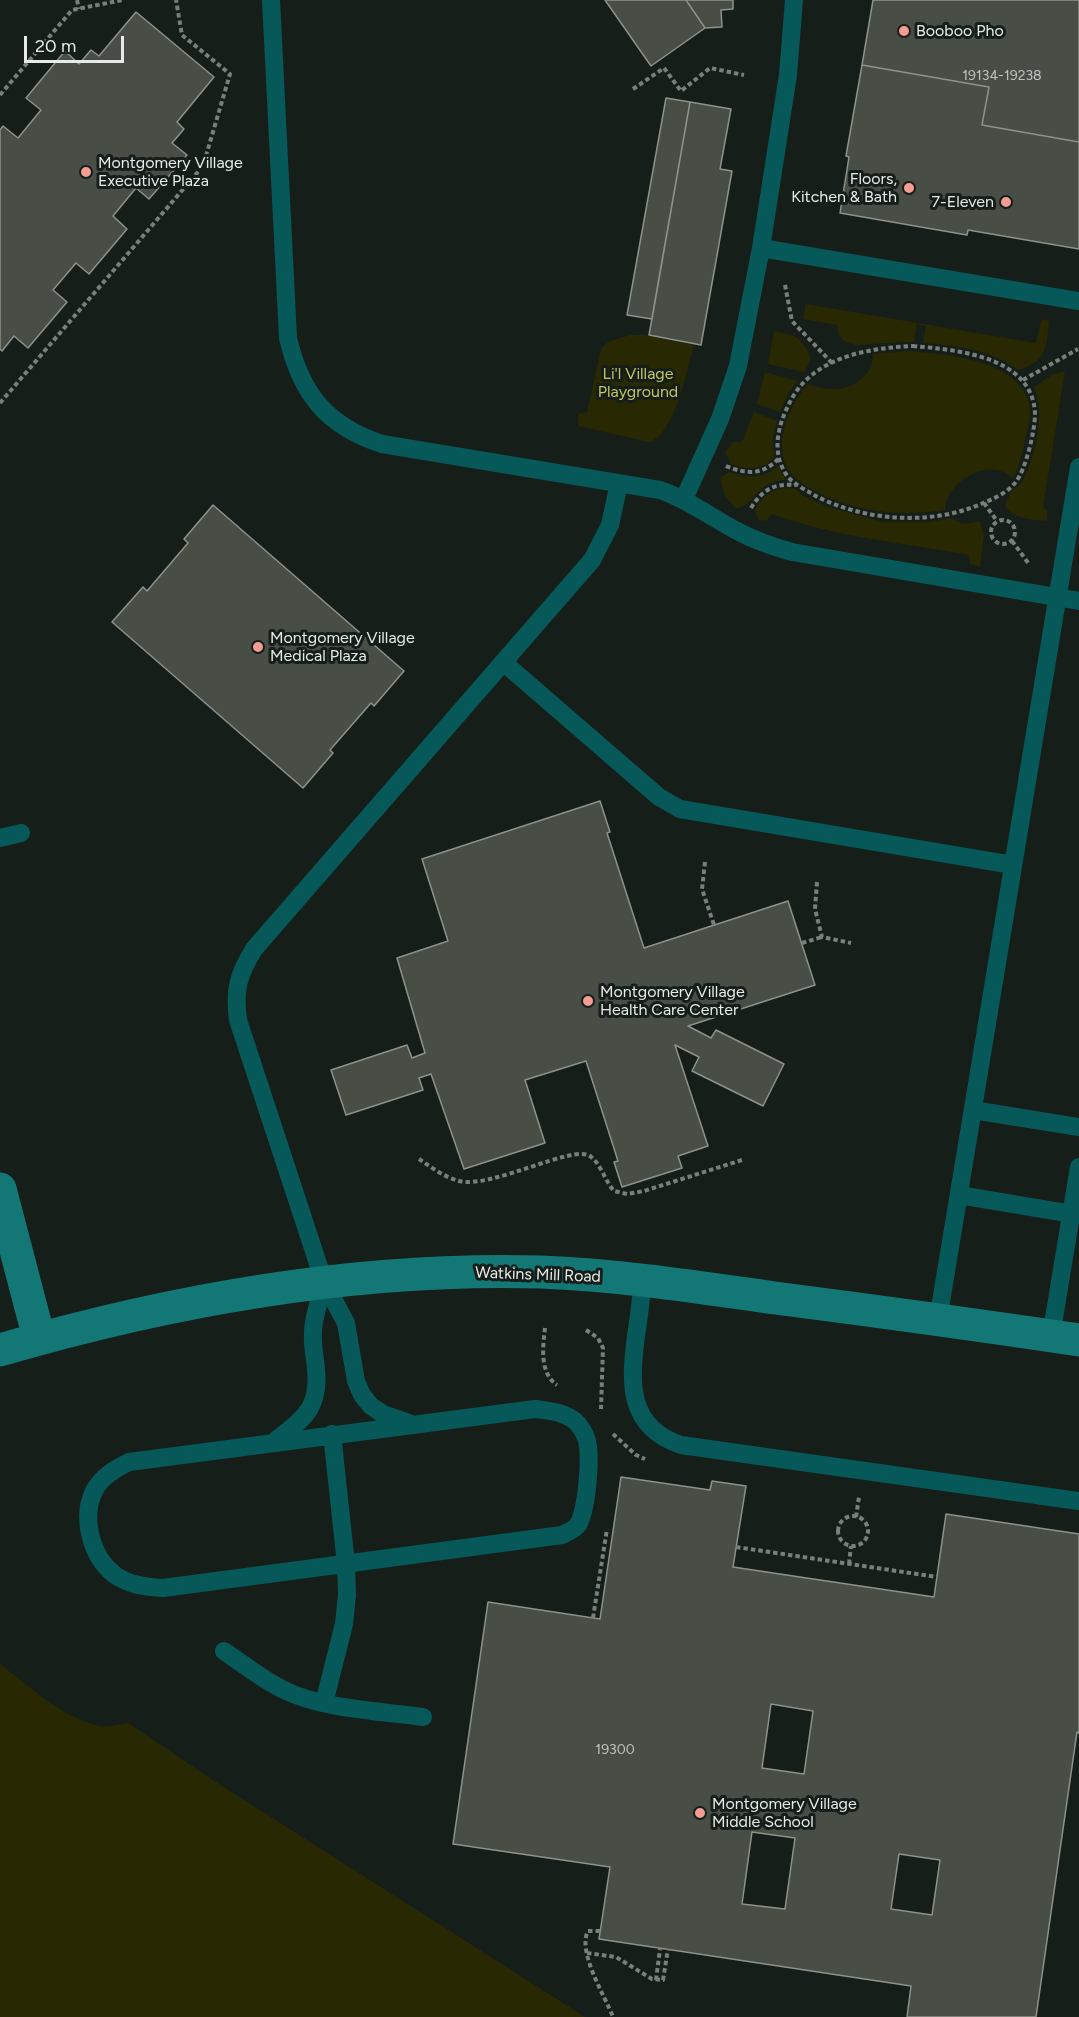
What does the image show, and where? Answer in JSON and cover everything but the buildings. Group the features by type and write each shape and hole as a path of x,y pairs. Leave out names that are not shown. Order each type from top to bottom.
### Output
{"street":[{"path":"0,1189 39,1338"},
{"name":"Watkins Mill Road","path":"0,1350 39,1338 173,1306 324,1282 443,1273 541,1272 644,1280 1065,1338"}],"lane":[{"path":"271,0 286,323 294,360 313,398 335,422 357,435 382,444 660,490 684,499 738,532 773,547 792,552 1079,601"},
{"path":"684,499 730,393 742,347 761,248 788,75 794,0"},
{"path":"761,248 1079,301"},
{"path":"938,1320 1079,467"},
{"path":"411,1424 383,1414 371,1406 362,1395 354,1373 346,1323 324,1282 238,1020 235,1002 237,983 254,949 592,560 610,525 619,483"},
{"path":"503,662 659,798 680,809 1013,865"},
{"path":"0,838 21,833"},
{"path":"973,1110 1079,1127"},
{"path":"1065,1338 1079,1167"},
{"path":"959,1195 1075,1215"},
{"path":"644,1280 632,1370 634,1395 644,1418 652,1428 670,1442 1079,1502"},
{"path":"273,1442 306,1416 313,1404 317,1389 317,1372 313,1330 324,1282"},
{"path":"534,1409 557,1413 573,1419 583,1432 588,1446 585,1494 579,1524 574,1529 555,1537 163,1588 138,1586 126,1581 106,1566 98,1555 88,1523 94,1492 102,1480 115,1469 129,1462 411,1424 534,1409"},
{"path":"324,1703 345,1624 347,1594 346,1564 332,1434"},
{"path":"224,1651 283,1690 324,1703 423,1717"}],"path":[{"path":"77,0 79,9"},
{"path":"0,94 72,10 123,0"},
{"path":"0,403 203,166 230,74 182,35 176,0"},
{"path":"633,89 664,68 681,91 710,68 744,75"},
{"path":"785,285 792,321 832,363"},
{"path":"913,346 969,354 994,361 1023,380 1032,395 1035,413 1034,427 1023,470 1007,491 969,510 944,515 894,517 844,508 825,501 797,485 788,477 780,457 777,445 779,428 794,394 807,377 859,352 886,347 913,346"},
{"path":"1023,380 1078,349"},
{"path":"720,464 754,473 766,470 780,457"},
{"path":"749,511 757,498 768,489 782,484 797,485"},
{"path":"984,503 997,521"},
{"path":"1005,520 1012,525 1015,533 1012,541 1001,545 992,538 991,527 997,521 1005,520"},
{"path":"1012,541 1029,564"},
{"path":"705,862 702,889 714,925"},
{"path":"817,882 815,909 822,937"},
{"path":"802,943 822,937 851,943"},
{"path":"419,1159 442,1174 461,1182 477,1182 501,1177 571,1155 584,1154 594,1161 614,1191 627,1194 644,1191 742,1160"},
{"path":"856,1517 860,1495"},
{"path":"856,1517 867,1526 867,1536 861,1544 851,1546 843,1542 839,1529 847,1518 856,1517"},
{"path":"849,1564 851,1546"},
{"path":"736,1547 937,1577"},
{"path":"600,1931 588,1931 586,1934 587,1953 614,2017"},
{"path":"656,1980 660,1949"},
{"path":"587,1953 616,1957 656,1980 663,1980 668,1950"}],"green space":[{"path":"806,304 1036,343 1041,321 1049,319 1046,345 1044,352 1035,362 1018,370 985,353 948,345 923,343 926,326 917,324 914,342 862,345 848,343 842,339 837,325 803,319"},
{"path":"774,331 793,336 805,346 811,359 804,372 768,364"},
{"name":"Li'l Village Playground","path":"630,335 644,335 694,345 673,415 658,437 649,442 578,426 578,414 587,412 601,349 608,342"},
{"path":"908,351 941,354 978,362 995,368 1022,388 1029,403 1030,415 1021,458 1013,479 1004,472 982,471 961,481 947,499 945,510 908,513 874,511 851,505 817,492 798,480 789,470 782,445 787,418 808,384 831,389 853,385 867,373 872,363 872,354"},
{"path":"765,372 798,381 789,392 780,412 757,404"},
{"path":"1065,372 1043,507 1047,510 1047,521 1023,518 1013,514 1005,505 1011,492 1024,478 1038,433 1039,409 1034,387 1052,375"},
{"path":"754,412 777,421 772,441 775,457 765,465 754,468 731,464 725,452 733,442 742,442"},
{"path":"778,466 786,480 768,484 743,506 736,509 725,496 720,478 729,472 755,476 767,473"},
{"path":"788,488 795,489 802,495 828,507 883,522 930,522 951,518 962,524 980,521 984,536 980,567 970,564 969,555 869,539 772,514 767,520 759,521 755,510 761,501 772,492"},
{"path":"0,1664 47,1701 73,1716 103,1726 128,1723 219,1784 585,2017 0,2017"}],"place":[{"name":"Booboo Pho","path":"904,31"},
{"name":"Montgomery Village Executive Plaza","path":"86,172"},
{"name":"Floors, Kitchen & Bath","path":"909,188"},
{"name":"7-Eleven","path":"1006,202"},
{"name":"Montgomery Village Medical Plaza","path":"258,647"},
{"name":"Montgomery Village Health Care Center","path":"588,1001"},
{"name":"Montgomery Village Middle School","path":"700,1813"}]}
